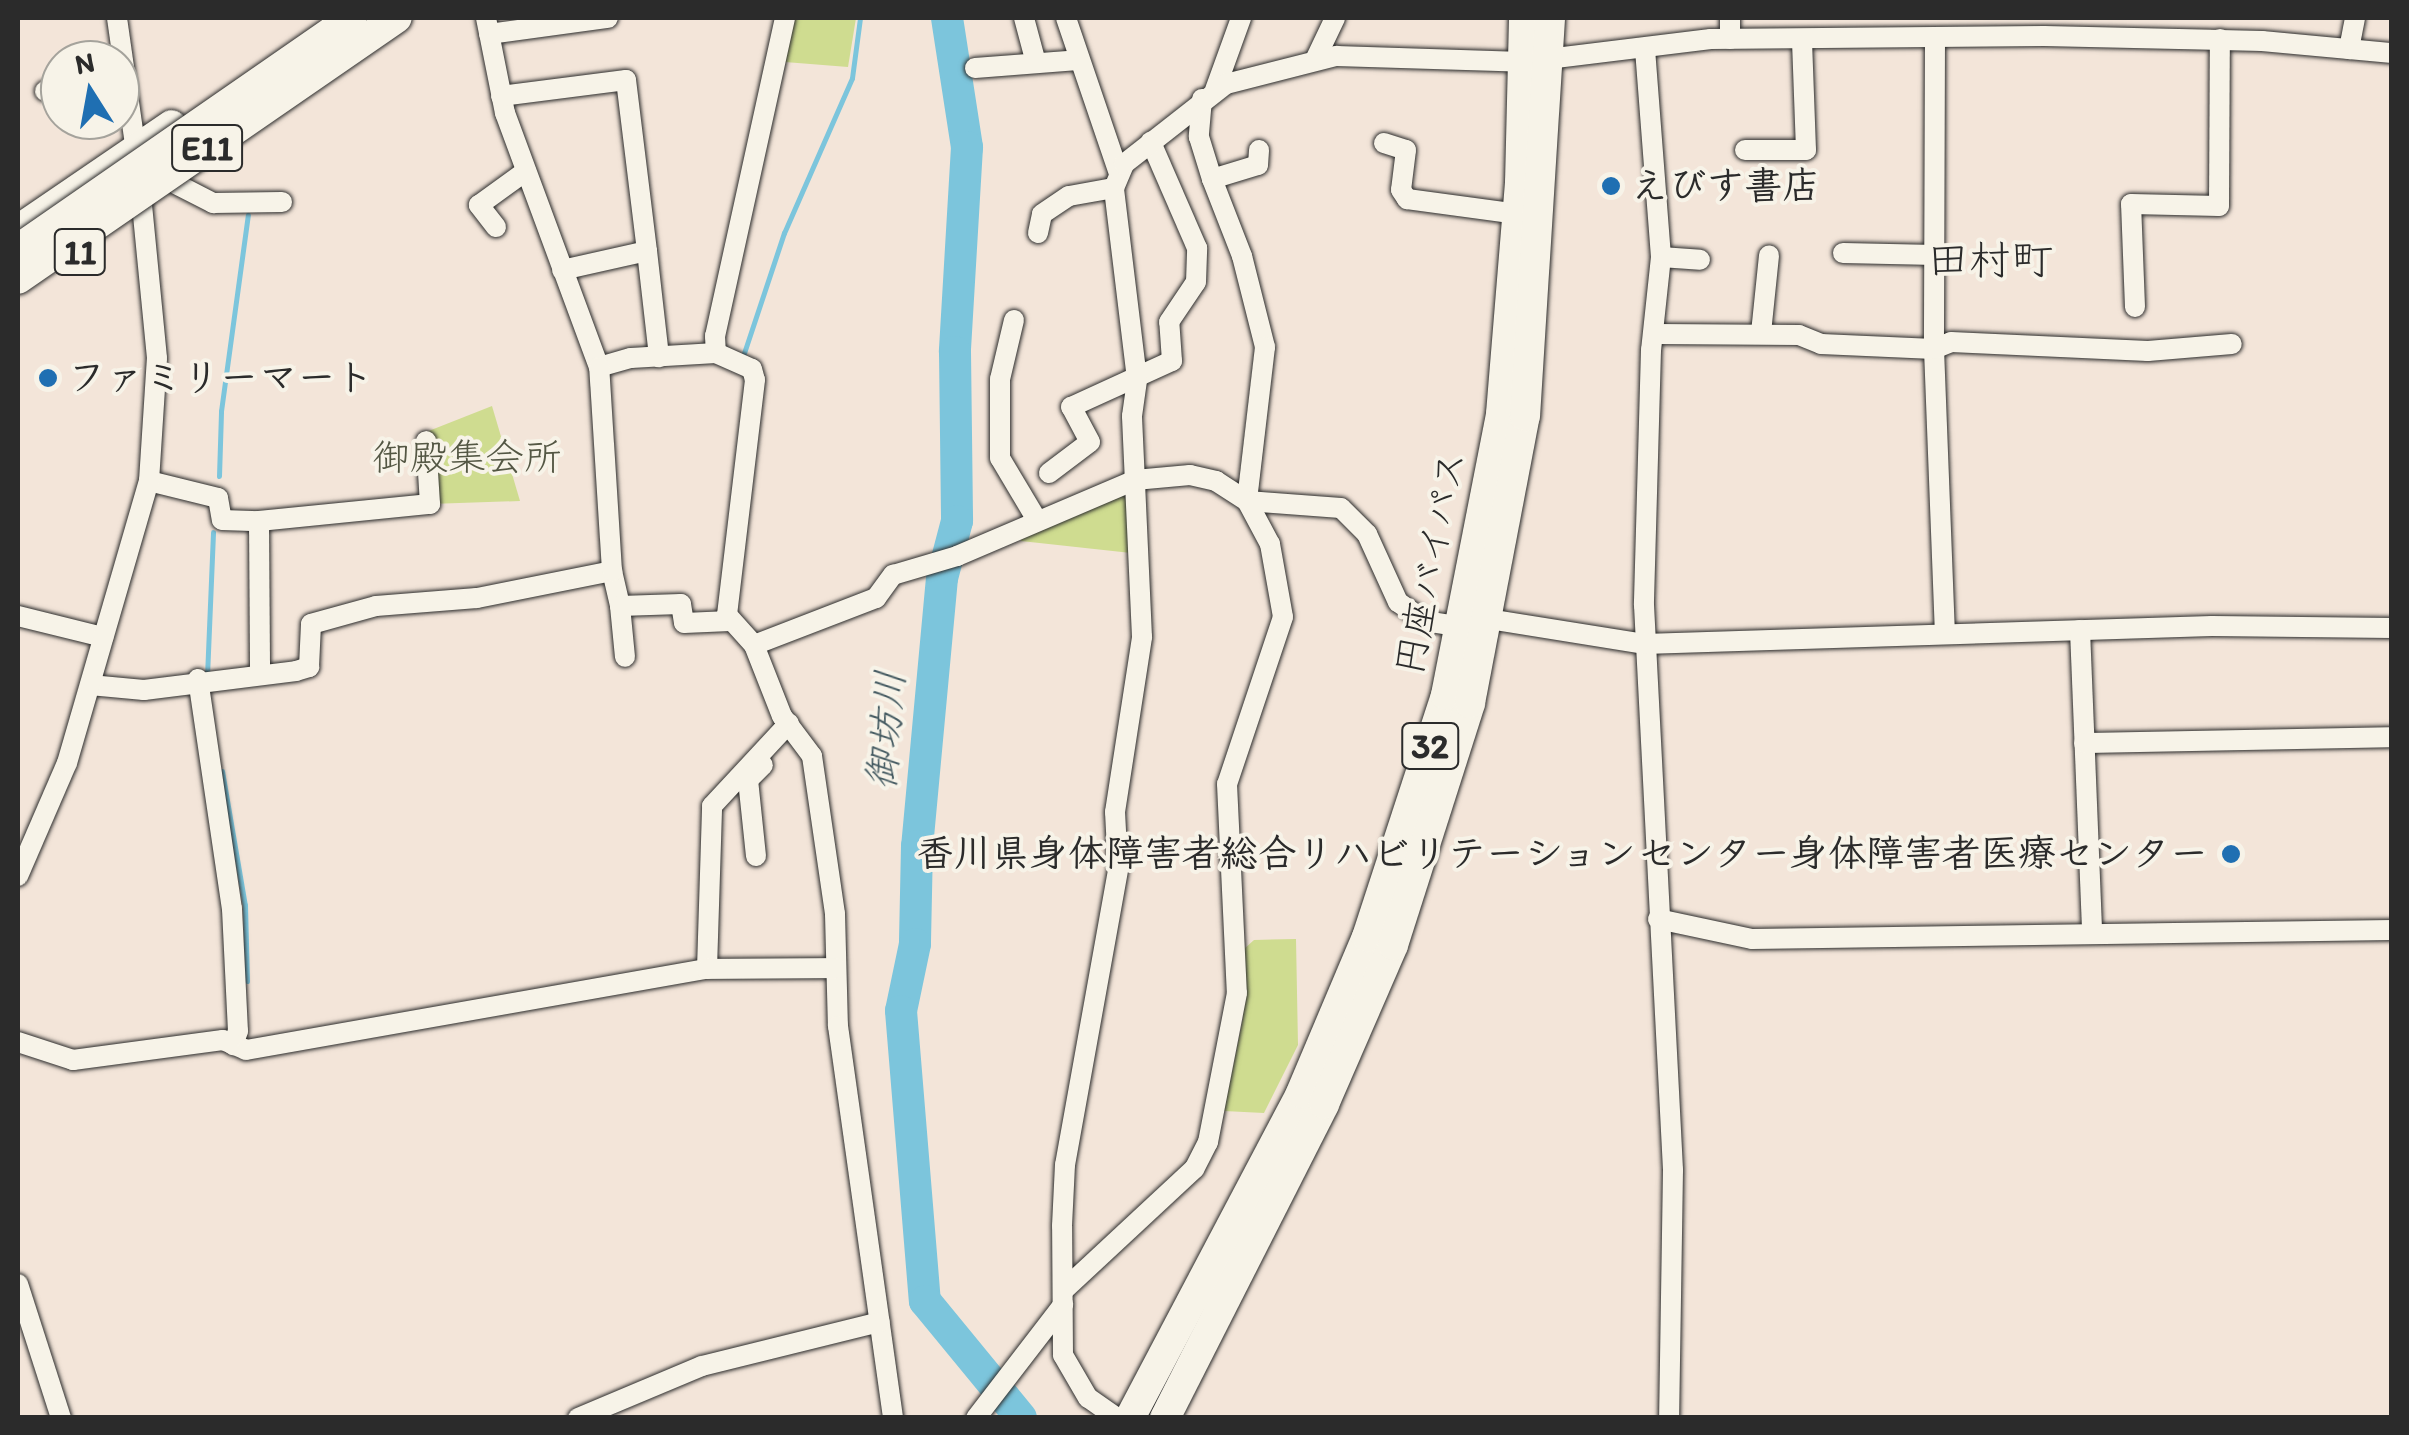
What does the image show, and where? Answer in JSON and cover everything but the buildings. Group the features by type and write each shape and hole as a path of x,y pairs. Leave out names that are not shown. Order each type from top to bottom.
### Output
{"highway":[{"name":"11","path":"18,230 330,18"},
{"name":"E11","path":"18,249 352,18"},
{"name":"E11","path":"18,279 397,18"},
{"name":"11","path":"18,294 415,18"},
{"name":"円座バイパス","path":"1130,1418 1292,1111 1359,954 1406,829 1472,621 1526,416 1536,61 1524,18"},
{"name":"円座バイパス","path":"1165,1418 1324,1104 1393,946 1470,703 1472,621 1501,414 1518,214 1536,61 1550,18"}],"street":[{"path":"608,18 487,26 501,96 599,366 612,571 626,657"},
{"path":"716,353 720,309 785,18"},
{"path":"1024,18 1035,59"},
{"path":"1066,18 1116,179 1137,379 1135,480 1140,659 1116,812 1118,869 1065,1166 1064,1297 1070,1375 1117,1418"},
{"path":"976,1418 1064,1297 1194,1169 1208,1142 1238,993 1228,784 1283,617 1275,561 1247,501 1265,347 1242,256 1198,137 1209,93 1241,18"},
{"path":"1315,60 1335,18"},
{"path":"1944,18 1938,40 1934,349 1945,634"},
{"path":"2349,49 2355,18"},
{"path":"1038,232 1042,214 1069,196 1116,179 1151,142 1209,93 1255,72 1315,60 1383,54 1536,61 1645,49 1730,28 1802,39 2220,39 2392,53"},
{"path":"1746,150 1806,150 1802,39"},
{"path":"2135,307 2130,204 2219,206 2220,39"},
{"path":"1645,49 1661,257 1644,498 1644,644 1672,1170 1669,1418"},
{"path":"975,68 1035,59 1047,65 1078,60"},
{"path":"501,96 626,80 659,357"},
{"path":"18,876 57,793 150,481 157,358 134,140"},
{"path":"1049,473 1090,442 1071,407 1172,361 1170,322 1196,282 1189,222 1151,142"},
{"path":"1384,143 1406,150 1402,190 1407,199 1518,214"},
{"path":"1212,179 1258,165 1259,150"},
{"path":"496,227 479,205 526,171"},
{"path":"176,184 213,203 282,202"},
{"path":"562,270 647,250"},
{"path":"1843,253 1936,255"},
{"path":"1761,333 1769,255"},
{"path":"1661,257 1700,260"},
{"path":"1014,320 1000,380 1000,458 1037,520"},
{"path":"1656,334 1799,335 1821,344 1934,349 1951,342 2131,351 2232,344"},
{"path":"599,366 716,353 752,369 755,380 730,621"},
{"path":"150,481 218,498 222,520 259,521 430,504 426,441"},
{"path":"754,645 876,598 894,575 934,558 958,556 1135,480 1190,474 1247,501 1341,508 1367,534 1398,602 1425,621 1472,621 1644,644 2080,630 2392,628"},
{"path":"259,521 260,674"},
{"path":"90,685 144,690 204,678 309,667 311,624 376,606 478,598 612,571"},
{"path":"620,606 681,604 684,623 730,621 754,645 792,727 812,756 835,914 838,1026 893,1418"},
{"path":"18,616 104,636"},
{"path":"2080,630 2092,934"},
{"path":"204,678 232,909 238,1031 233,1044"},
{"path":"756,856 748,780 792,727"},
{"path":"707,969 712,806 792,727"},
{"path":"2084,743 2392,737"},
{"path":"1658,919 1752,939 2392,930"},
{"path":"18,1042 72,1060 223,1040 246,1050 707,969 836,968"},
{"path":"18,1284 61,1418"},
{"path":"578,1418 702,1366 880,1322"}],"green space":[{"path":"789,18 856,18 848,67 785,62"},
{"name":"御殿集会所","path":"492,406 520,501 430,504 421,434"},
{"path":"1125,489 1131,553 1021,541 1022,532"},
{"path":"1296,939 1298,1045 1264,1113 1224,1111 1243,1018 1244,949 1254,940"}],"waterway":[{"path":"743,356 784,233 852,78 860,18"},
{"name":"御坊川","path":"947,18 967,147 955,352 957,521 942,578 917,846 915,944 901,1011 925,1301 1021,1418"},
{"path":"219,476 221,411 248,215"},
{"path":"207,676 213,532"},
{"path":"222,771 245,905 247,981"},
{"path":"1008,1402 1009,1418"}],"place":[{"name":"えびす書店","path":"1611,186"},
{"name":"ファミリーマート","path":"48,378"},
{"name":"香川県身体障害者総合リハビリテーションセンター身体障害者医療センター","path":"2231,854"}],"district":[{"name":"田村町","path":"1990,260"}]}
